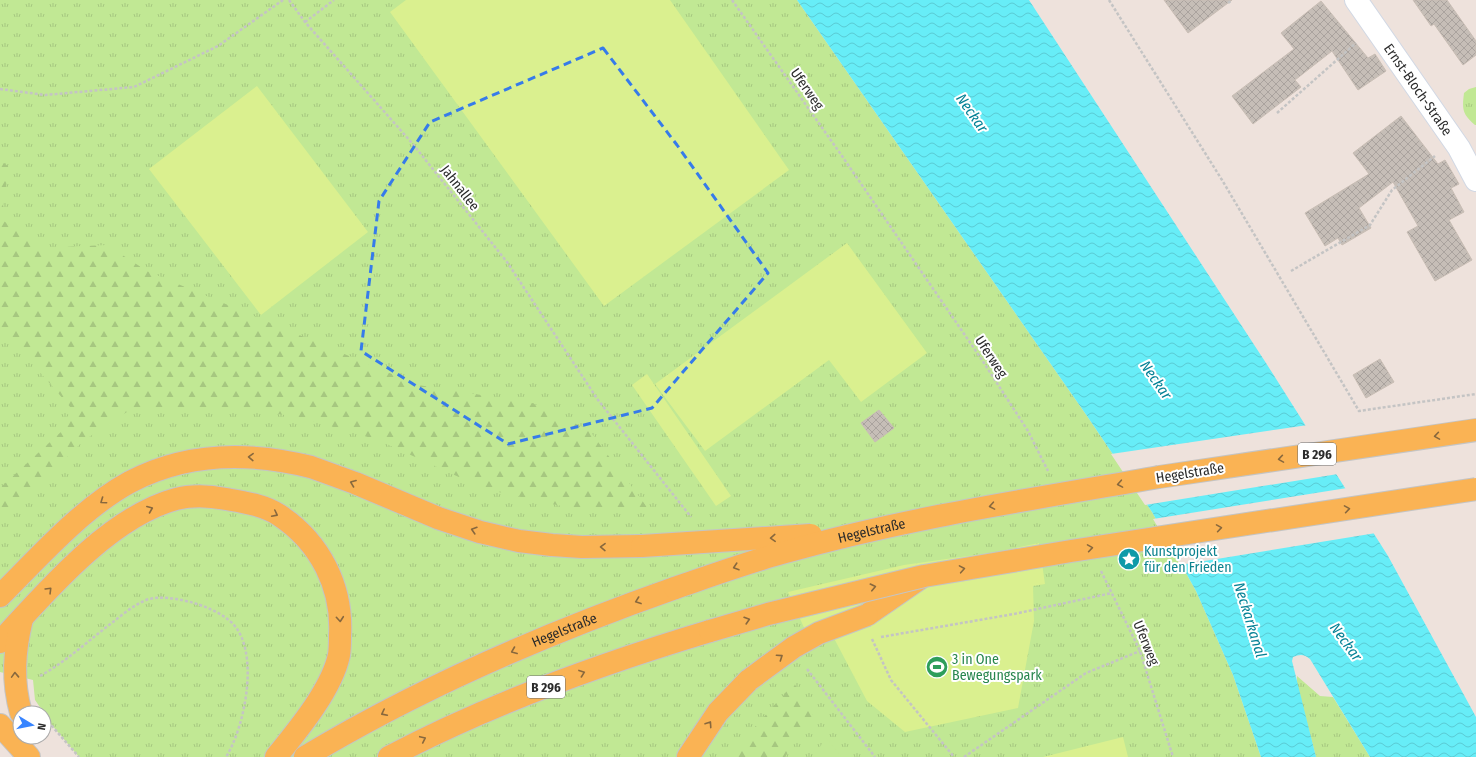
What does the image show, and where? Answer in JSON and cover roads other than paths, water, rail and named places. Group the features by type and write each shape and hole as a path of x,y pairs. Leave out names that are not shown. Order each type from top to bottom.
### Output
{"main road":[{"name":"Hegelstraße","path":"305,757 343,734 480,666 610,611 781,553 868,531 990,507 1159,477 1476,430"},
{"path":"0,596 51,545 93,508 130,482 172,465 210,457 253,456 311,467 460,526 520,541 582,547 642,546 868,531"},
{"name":"B 296","path":"389,757 453,726 528,694 648,650 768,614 924,576 1071,551 1476,489"},
{"path":"0,642 83,557 111,533 143,512 177,499 210,496 246,502 278,514 302,534 323,558 335,586 341,621 339,655 325,689 302,724 276,757"},
{"path":"688,757 718,712 749,680 794,647 820,633 867,615 924,576"},
{"path":"19,705 14,676 16,647 22,618"},
{"path":"0,725 29,757"},
{"path":"33,745 38,757"}],"street":[{"name":"Ernst-Bloch-Straße","path":"1356,0 1455,141 1476,180"}],"water":[{"path":"797,0 1029,0 1266,363 1388,556 1476,717 1476,757 1370,757 1310,659 1304,655 1300,655 1293,657 1292,661 1316,757 1261,757 1233,675 1196,591 1152,512 1087,416"}],"place":[{"name":"Kunstprojekt für den Frieden","path":"1129,559"},
{"name":"3 in One Bewegungspark","path":"937,667"}],"water label":[{"name":"Neckar","path":"972,113"},
{"name":"Neckar","path":"1156,380"},
{"name":"Neckarkanal","path":"1250,620"},
{"name":"Neckar","path":"1346,642"}]}
